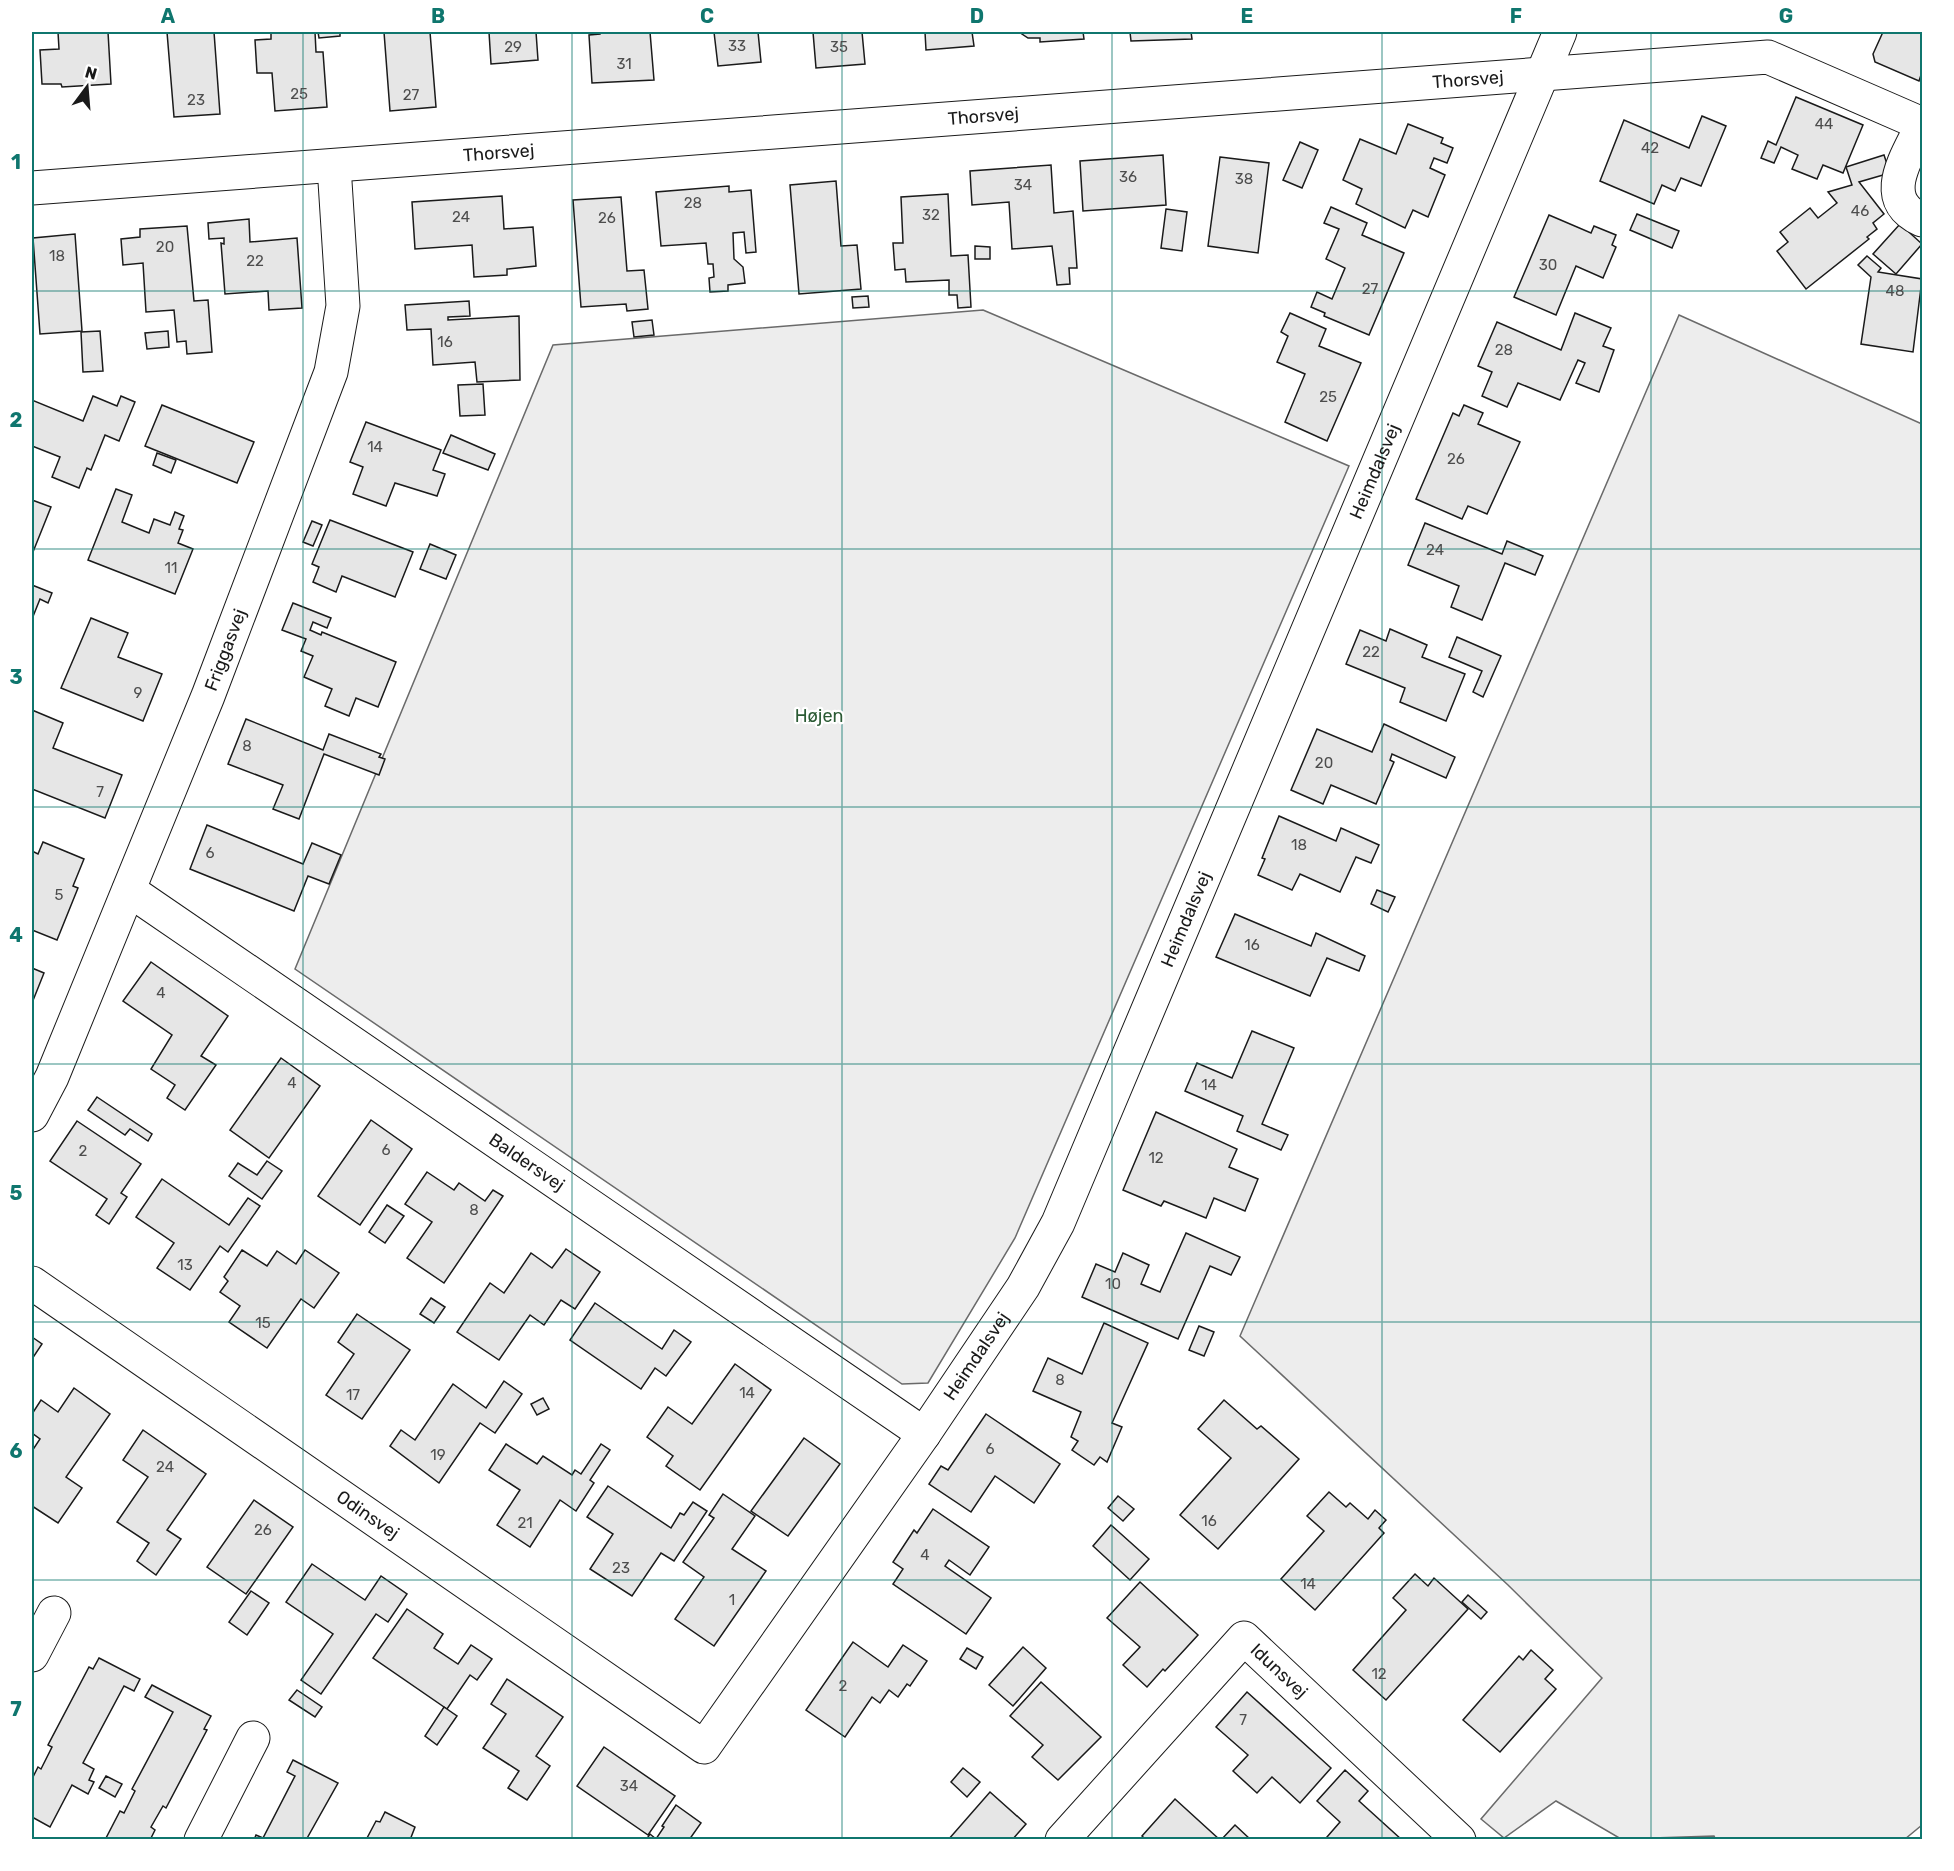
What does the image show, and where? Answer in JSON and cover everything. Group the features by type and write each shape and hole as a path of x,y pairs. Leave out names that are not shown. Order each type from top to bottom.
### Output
{"street":[{"name":"Heimdalsvej","path":"704,1747 924,1434 1023,1287 1058,1223 1560,32"},
{"name":"Thorsvej","path":"32,188 1543,72 1768,57 1923,124 1897,185 1902,203 1913,215 1923,220"},
{"name":"Friggasvej","path":"32,1115 52,1077 208,696 331,372 343,306 334,166"},
{"name":"Baldersvej","path":"129,890 924,1434"},
{"name":"Odinsvej","path":"32,1283 704,1747"},
{"path":"32,1655 54,1613"},
{"name":"Idunsvej","path":"1062,1839 1244,1638 1459,1839"},
{"path":"201,1839 253,1738"}],"shaded area":[{"name":"Højen","path":"983,310 1349,466 1015,1238 928,1383 902,1384 295,969 553,345"},
{"path":"1679,315 1922,424 1922,1825 1905,1839 1716,1840 1714,1836 1621,1839 1556,1801 1504,1838 1481,1819 1602,1678 1508,1585 1240,1336"}],"building":[{"path":"58,32 108,32 111,84 62,87 61,84 42,84 40,50 59,49"},
{"path":"167,32 214,32 220,114 174,117"},
{"path":"271,32 315,32 316,52 323,52 327,107 275,111 272,73 257,73 255,40 271,39"},
{"path":"318,32 340,32 340,36 319,38"},
{"path":"384,32 430,32 436,107 390,111"},
{"path":"489,32 536,32 538,60 491,64"},
{"path":"600,32 650,32 654,80 592,83 589,35 600,34"},
{"path":"714,32 758,32 761,62 718,66"},
{"path":"813,32 862,32 865,64 816,68"},
{"path":"925,32 972,32 974,46 926,50"},
{"path":"1019,32 1083,32 1084,39 1040,42 1040,38 1028,38"},
{"path":"1130,32 1191,32 1192,39 1131,41"},
{"path":"1883,32 1922,32 1922,72 1919,81 1875,62 1873,54"},
{"path":"1796,97 1863,125 1843,173 1823,165 1817,179 1792,169 1798,155 1781,147 1774,163 1761,158 1768,141 1776,145"},
{"path":"1702,116 1726,126 1701,186 1681,178 1675,191 1662,185 1654,204 1600,181 1624,120 1689,148"},
{"path":"1408,124 1443,138 1441,143 1453,148 1447,163 1434,158 1430,168 1445,175 1428,217 1413,210 1405,228 1356,204 1362,189 1343,180 1360,139 1396,154"},
{"path":"1300,142 1318,150 1302,188 1283,180"},
{"path":"1163,155 1166,205 1083,211 1080,161"},
{"path":"1884,155 1890,173 1859,182 1884,214 1873,223 1877,229 1867,237 1869,239 1806,289 1777,251 1788,242 1780,232 1810,208 1818,218 1837,203 1828,192 1852,185 1846,167"},
{"path":"1220,157 1269,163 1258,253 1208,246"},
{"path":"1051,165 1054,213 1073,211 1077,268 1069,268 1070,284 1057,285 1052,246 1012,249 1009,202 972,205 970,171"},
{"path":"836,181 841,246 857,245 861,289 799,294 790,185"},
{"path":"729,186 729,192 751,190 756,252 746,253 744,232 733,233 734,259 743,267 745,283 728,285 728,291 710,292 709,278 714,277 713,264 708,264 706,243 661,246 656,192"},
{"path":"948,194 951,256 968,255 971,307 958,308 957,295 949,295 949,280 906,282 905,269 895,270 893,243 903,243 901,197"},
{"path":"502,196 504,229 533,227 536,266 507,269 507,275 474,277 472,245 415,249 412,202"},
{"path":"621,197 627,271 644,270 648,309 627,311 626,304 581,307 573,200"},
{"path":"1331,207 1367,223 1362,235 1404,253 1369,335 1324,316 1325,313 1311,307 1317,292 1332,299 1345,268 1326,259 1339,229 1324,223"},
{"path":"1166,209 1187,212 1182,251 1161,248"},
{"path":"1637,214 1679,231 1672,248 1630,230"},
{"path":"1549,215 1591,233 1594,226 1616,235 1612,245 1616,247 1603,278 1576,266 1556,315 1514,297"},
{"path":"249,219 250,242 297,238 302,308 269,310 268,291 225,294 221,243 224,244 224,238 209,239 208,223"},
{"path":"1900,224 1922,244 1896,274 1873,254"},
{"path":"187,226 194,301 208,300 212,352 187,354 186,341 177,342 174,310 146,312 143,263 123,265 121,239 140,237 140,229"},
{"path":"75,234 82,331 40,334 33,238"},
{"path":"975,246 990,247 990,259 975,259"},
{"path":"1867,256 1881,268 1878,272 1922,279 1913,352 1861,344 1871,277 1858,265"},
{"path":"868,296 869,307 853,308 852,297"},
{"path":"469,301 470,316 448,317 448,320 519,316 520,380 477,382 475,362 433,365 431,329 407,330 405,305"},
{"path":"1290,313 1326,329 1319,346 1361,363 1327,441 1285,422 1305,374 1277,362 1288,336 1281,332"},
{"path":"1575,313 1611,328 1603,346 1614,350 1599,392 1576,383 1585,363 1578,360 1560,400 1518,383 1507,407 1482,396 1492,372 1478,366 1497,322 1561,350"},
{"path":"652,320 654,335 634,337 632,322"},
{"path":"100,331 103,371 83,372 81,332"},
{"path":"168,331 169,347 147,349 145,333"},
{"path":"483,384 485,415 460,416 458,385"},
{"path":"93,396 117,406 121,396 135,402 119,441 105,435 91,470 87,468 79,488 52,477 60,457 32,446 32,400 83,421"},
{"path":"162,405 254,442 237,483 145,446"},
{"path":"1464,405 1483,413 1478,424 1520,442 1487,514 1468,506 1462,519 1416,499 1453,413 1459,416"},
{"path":"366,422 441,450 433,470 445,474 437,496 395,483 386,506 353,494 363,467 350,462"},
{"path":"451,435 495,454 488,470 443,453"},
{"path":"157,453 176,460 171,473 153,465"},
{"path":"116,489 132,495 122,522 149,533 154,519 170,525 175,512 184,516 179,529 183,530 178,543 193,549 175,594 88,560"},
{"path":"32,500 51,507 33,552 32,551"},
{"path":"330,520 413,552 395,597 342,576 336,592 313,582 319,567 312,564"},
{"path":"312,521 322,525 313,546 303,542"},
{"path":"1425,523 1502,554 1507,541 1543,556 1535,575 1505,563 1482,620 1451,607 1459,586 1408,565"},
{"path":"430,544 456,555 446,579 420,569"},
{"path":"32,585 52,593 48,603 40,599 32,619"},
{"path":"293,603 331,618 327,628 313,622 310,630 321,635 322,632 396,662 378,707 356,698 349,716 325,706 332,689 304,677 313,656 301,651 306,639 282,630"},
{"path":"91,618 128,633 118,657 162,674 143,721 61,688"},
{"path":"1390,629 1427,645 1422,657 1465,674 1446,721 1400,702 1405,688 1346,664 1360,630 1386,641"},
{"path":"1457,637 1501,656 1483,697 1473,692 1482,671 1449,657"},
{"path":"32,710 63,723 53,748 122,775 105,818 32,789"},
{"path":"246,719 323,750 329,734 381,754 379,757 385,759 379,775 324,754 299,819 273,809 283,785 228,764"},
{"path":"1384,724 1455,757 1446,778 1392,754 1390,760 1394,762 1376,804 1331,785 1323,804 1291,790 1317,729 1372,752"},
{"path":"1279,816 1336,841 1341,828 1379,845 1371,863 1356,857 1340,892 1300,874 1292,890 1258,875 1265,859 1262,858"},
{"path":"207,825 303,864 312,843 341,855 329,884 308,876 294,911 190,869"},
{"path":"43,842 84,859 73,886 78,888 57,940 32,930 32,851 38,854"},
{"path":"1377,890 1395,897 1388,912 1371,904"},
{"path":"1235,914 1311,946 1316,933 1365,956 1359,971 1327,958 1310,996 1216,957"},
{"path":"151,962 228,1016 201,1056 216,1065 185,1110 167,1098 175,1085 151,1069 172,1035 123,1001"},
{"path":"32,968 44,973 32,1003"},
{"path":"1252,1031 1294,1048 1262,1124 1288,1135 1281,1150 1237,1131 1243,1116 1185,1091 1197,1063 1232,1078"},
{"path":"281,1058 320,1086 269,1158 230,1130"},
{"path":"97,1097 152,1134 148,1141 130,1129 125,1135 88,1110"},
{"path":"1156,1112 1237,1149 1229,1167 1258,1179 1245,1211 1214,1198 1206,1218 1164,1201 1161,1206 1123,1190"},
{"path":"371,1120 412,1149 360,1225 318,1196"},
{"path":"77,1121 141,1164 121,1193 127,1197 109,1224 96,1215 107,1199 50,1161"},
{"path":"267,1161 282,1171 262,1199 229,1176 238,1163 257,1175"},
{"path":"427,1172 454,1190 459,1183 485,1201 493,1190 503,1196 444,1283 407,1258 432,1222 405,1204"},
{"path":"162,1179 229,1225 248,1198 260,1206 228,1252 220,1246 190,1290 157,1268 174,1243 136,1217"},
{"path":"387,1205 404,1216 385,1243 369,1232"},
{"path":"1186,1233 1240,1257 1231,1275 1210,1266 1178,1339 1082,1297 1096,1264 1115,1272 1123,1253 1149,1265 1141,1284 1160,1292"},
{"path":"566,1249 600,1272 575,1309 561,1300 544,1325 530,1315 499,1360 457,1332 490,1283 504,1293 531,1253 552,1268"},
{"path":"242,1250 267,1266 277,1251 296,1264 305,1250 339,1273 314,1308 301,1299 267,1348 229,1322 240,1306 220,1292 228,1281 224,1277"},
{"path":"431,1298 445,1307 434,1323 420,1314"},
{"path":"595,1303 662,1349 674,1330 691,1342 666,1376 655,1368 641,1389 570,1340"},
{"path":"357,1314 410,1350 362,1419 326,1395 354,1354 338,1342"},
{"path":"1104,1323 1148,1343 1112,1423 1122,1427 1107,1462 1100,1457 1094,1465 1072,1450 1078,1441 1071,1437 1081,1412 1033,1391 1048,1358 1082,1374"},
{"path":"1199,1326 1214,1332 1204,1356 1189,1350"},
{"path":"32,1337 42,1344 32,1359"},
{"path":"735,1364 771,1390 700,1490 666,1466 673,1456 647,1437 668,1407 692,1424"},
{"path":"504,1381 522,1394 495,1433 480,1423 439,1483 390,1446 401,1430 415,1440 453,1384 486,1408"},
{"path":"74,1388 110,1414 66,1477 82,1488 58,1523 32,1506 32,1451 40,1439 32,1433 32,1414 41,1400 58,1412"},
{"path":"543,1398 549,1409 537,1415 531,1404"},
{"path":"1224,1400 1257,1429 1261,1426 1299,1459 1218,1549 1180,1515 1231,1458 1198,1429"},
{"path":"986,1414 1060,1464 1034,1503 995,1476 971,1512 929,1484 941,1466 948,1470"},
{"path":"143,1430 206,1474 167,1530 181,1539 156,1575 137,1561 149,1543 117,1522 148,1477 123,1460"},
{"path":"804,1438 840,1464 788,1536 751,1511"},
{"path":"506,1444 537,1464 543,1456 572,1475 575,1470 581,1474 601,1444 610,1450 590,1480 594,1483 576,1511 560,1500 530,1547 497,1525 520,1490 489,1470"},
{"path":"608,1486 671,1528 680,1513 684,1515 693,1502 707,1511 674,1561 661,1553 632,1596 590,1569 613,1534 587,1517"},
{"path":"1329,1492 1346,1507 1350,1503 1368,1519 1375,1510 1386,1520 1379,1528 1384,1533 1315,1610 1281,1579 1324,1531 1307,1516"},
{"path":"723,1494 755,1516 732,1549 766,1571 714,1646 675,1619 704,1577 683,1562 714,1518 709,1515"},
{"path":"1118,1496 1134,1509 1123,1521 1108,1508"},
{"path":"254,1500 293,1527 246,1594 207,1567"},
{"path":"933,1509 989,1547 970,1575 949,1560 945,1566 991,1598 966,1634 893,1584 903,1569 893,1562 914,1530 917,1533"},
{"path":"1111,1525 1149,1559 1130,1580 1093,1546"},
{"path":"312,1564 365,1600 381,1576 407,1594 388,1622 376,1614 321,1694 301,1680 333,1634 286,1602"},
{"path":"1415,1574 1428,1586 1434,1578 1468,1609 1386,1700 1353,1670 1406,1610 1393,1598"},
{"path":"1140,1582 1198,1635 1147,1687 1123,1665 1140,1647 1107,1618"},
{"path":"251,1591 269,1603 247,1635 229,1622"},
{"path":"1468,1595 1487,1612 1481,1619 1462,1602"},
{"path":"407,1609 443,1634 434,1648 458,1664 471,1645 492,1659 477,1680 470,1675 447,1709 373,1658"},
{"path":"853,1642 888,1667 903,1645 927,1661 910,1686 907,1684 898,1697 889,1690 880,1703 872,1697 845,1737 806,1710"},
{"path":"1023,1647 1046,1668 1013,1706 989,1685"},
{"path":"967,1648 983,1657 976,1669 960,1659"},
{"path":"1531,1650 1553,1670 1545,1679 1556,1689 1500,1752 1463,1720 1519,1656 1523,1660"},
{"path":"99,1658 140,1679 134,1691 124,1686 83,1763 94,1769 89,1780 94,1782 88,1794 72,1785 50,1827 32,1817 32,1779 38,1767 41,1769 52,1747 48,1745 89,1667 93,1669"},
{"path":"507,1679 563,1717 536,1756 550,1766 527,1800 508,1788 519,1771 483,1748 506,1714 491,1704"},
{"path":"1041,1682 1101,1737 1058,1780 1032,1757 1043,1745 1010,1716"},
{"path":"152,1685 211,1716 204,1729 207,1730 166,1808 163,1806 151,1827 155,1830 150,1840 105,1840 120,1811 124,1813 135,1791 132,1789 173,1712 145,1697"},
{"path":"297,1690 322,1707 315,1717 289,1700"},
{"path":"1247,1692 1331,1768 1300,1803 1272,1777 1257,1793 1233,1771 1248,1755 1216,1727"},
{"path":"444,1707 457,1716 437,1745 425,1736"},
{"path":"604,1747 675,1796 648,1835 577,1786"},
{"path":"293,1760 338,1783 306,1840 254,1840 256,1835 263,1838 295,1776 287,1772"},
{"path":"963,1768 980,1782 967,1797 951,1782"},
{"path":"1345,1770 1368,1791 1359,1801 1402,1840 1330,1840 1327,1837 1340,1822 1317,1801"},
{"path":"106,1776 122,1784 115,1797 99,1788"},
{"path":"990,1792 1026,1824 1012,1840 948,1840"},
{"path":"1175,1799 1220,1840 1146,1840 1142,1836"},
{"path":"676,1805 701,1823 689,1840 646,1840 650,1834 656,1839"},
{"path":"385,1812 415,1827 410,1840 366,1840 376,1821 380,1822"},
{"path":"1235,1825 1251,1840 1221,1840"}]}
